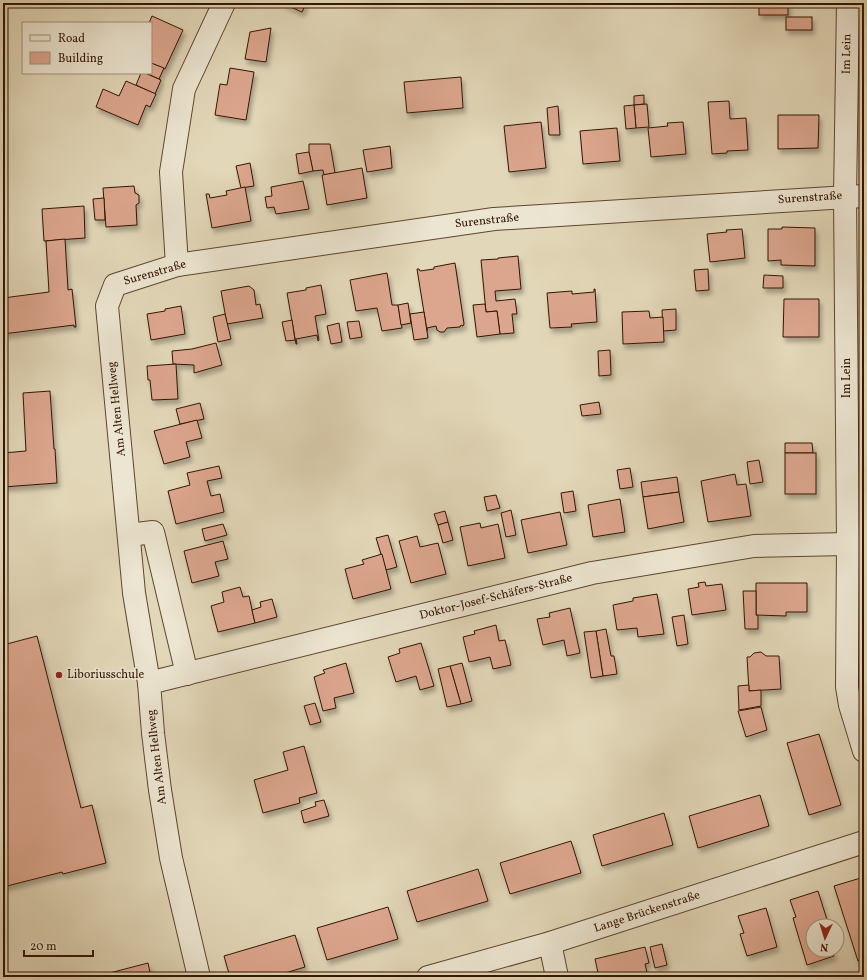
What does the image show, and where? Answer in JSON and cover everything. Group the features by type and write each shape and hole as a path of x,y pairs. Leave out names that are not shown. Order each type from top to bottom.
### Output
{"street":[{"path":"177,265 171,172 184,89 224,3"},
{"name":"Im Lein","path":"848,3 855,196 848,544 847,687 850,705 864,751"},
{"name":"Surenstraße","path":"115,285 177,265 494,218 855,196"},
{"name":"Am Alten Hellweg","path":"115,285 107,306 134,593 149,683 153,733 169,849 199,977"},
{"path":"129,535 153,532 187,674"},
{"name":"Doktor-Josef-Schäfers-Straße","path":"149,683 592,573 754,546 848,544"},
{"name":"Lange Brückenstraße","path":"428,977 550,943 864,842"},
{"path":"550,943 557,977"}],"building":[{"path":"282,3 306,3 302,12"},
{"path":"759,3 788,3 788,15 759,15"},
{"path":"152,16 183,30 165,69 152,63 152,22 149,22"},
{"path":"786,17 812,17 812,30 786,30"},
{"path":"271,28 266,62 245,59 250,32"},
{"path":"152,63 164,68 159,79 147,74 152,74"},
{"path":"230,68 254,72 246,120 215,115 220,84 227,85"},
{"path":"141,74 147,74 161,80 155,94 136,85"},
{"path":"461,77 463,108 407,113 404,82"},
{"path":"126,81 156,94 150,107 146,105 138,125 96,107 103,89 119,96"},
{"path":"644,95 644,104 634,105 634,96"},
{"path":"729,101 730,119 746,118 748,150 727,151 727,153 712,154 708,102"},
{"path":"647,104 649,127 636,128 634,105"},
{"path":"634,105 636,128 626,129 624,106"},
{"path":"558,106 560,135 549,135 547,108"},
{"path":"778,115 819,115 818,148 778,149"},
{"path":"541,122 546,168 509,172 504,126"},
{"path":"683,122 686,154 651,157 648,128 668,126 667,123"},
{"path":"617,128 620,161 583,164 580,131"},
{"path":"309,144 330,144 335,173 324,175 323,170 313,171"},
{"path":"390,146 392,168 367,172 363,150"},
{"path":"309,152 313,171 299,174 296,154"},
{"path":"250,163 254,186 241,188 236,166"},
{"path":"362,168 367,198 327,205 322,175"},
{"path":"303,181 309,209 276,214 274,207 267,208 265,197 272,196 271,187"},
{"path":"134,186 135,193 139,195 139,203 136,205 137,225 106,227 103,188"},
{"path":"245,187 251,221 212,228 206,194 209,194 210,198 227,195 226,191"},
{"path":"104,198 105,220 95,220 93,199"},
{"path":"84,206 85,238 44,241 42,209"},
{"path":"782,227 815,228 815,266 781,265 781,260 768,261 768,229 782,229"},
{"path":"742,229 745,258 710,262 707,234 727,232 726,230"},
{"path":"65,239 68,290 72,289 76,327 74,327 74,325 3,334 3,298 49,292 46,241"},
{"path":"518,256 521,289 495,291 496,301 515,299 517,314 512,314 514,333 500,334 497,311 486,312 481,260"},
{"path":"455,263 464,324 460,327 447,328 444,332 437,330 436,326 427,328 427,331 417,269 420,271 434,269 434,267"},
{"path":"708,269 709,290 696,291 694,270"},
{"path":"387,273 392,305 398,305 402,328 382,331 377,308 356,311 350,280"},
{"path":"764,275 783,276 783,288 763,288"},
{"path":"321,285 326,314 315,316 319,340 318,341 317,335 296,339 296,344 287,293 306,290 306,288"},
{"path":"249,286 254,290 256,305 260,304 263,318 227,324 221,291"},
{"path":"594,289 597,322 571,324 572,327 550,328 547,293 572,291 572,294 594,292"},
{"path":"784,299 819,299 819,337 783,337"},
{"path":"408,303 411,323 401,325 398,305"},
{"path":"485,304 486,312 497,311 500,334 477,337 473,305"},
{"path":"181,306 185,334 151,340 147,314 165,311 165,309"},
{"path":"676,309 676,330 663,331 662,310"},
{"path":"649,311 650,318 663,317 664,342 623,344 622,312"},
{"path":"424,312 428,338 414,340 410,314"},
{"path":"225,314 231,339 218,342 213,317"},
{"path":"292,320 295,340 286,341 282,322"},
{"path":"359,321 362,337 350,339 347,322"},
{"path":"339,323 342,342 331,344 327,326"},
{"path":"216,343 222,365 194,373 194,365 173,364 172,351 192,349"},
{"path":"610,350 611,375 599,376 598,351"},
{"path":"176,364 178,399 152,400 147,366"},
{"path":"50,391 57,483 3,487 3,453 26,451 23,393"},
{"path":"599,402 601,414 582,416 580,405"},
{"path":"200,403 204,419 180,424 176,409"},
{"path":"197,420 202,438 186,442 190,457 164,464 154,431"},
{"path":"785,443 812,443 813,453 785,453"},
{"path":"785,453 816,453 816,494 785,494"},
{"path":"759,460 763,482 750,484 747,462"},
{"path":"219,466 222,478 207,481 211,496 220,494 224,512 176,524 168,491 190,485 187,473"},
{"path":"630,468 633,487 620,489 617,470"},
{"path":"735,474 737,485 746,484 751,516 708,522 701,481"},
{"path":"677,477 679,492 643,497 641,482"},
{"path":"573,491 576,511 564,513 561,493"},
{"path":"679,492 684,522 648,529 643,497"},
{"path":"496,495 500,508 487,511 484,497"},
{"path":"620,499 625,532 593,537 588,505"},
{"path":"511,510 516,535 506,537 501,513"},
{"path":"445,511 448,522 438,525 434,514"},
{"path":"560,512 567,545 528,553 521,520"},
{"path":"448,522 453,540 443,543 438,525"},
{"path":"480,523 481,528 498,524 505,558 468,566 460,527"},
{"path":"223,524 227,535 205,541 202,529"},
{"path":"388,535 397,567 386,570 376,538"},
{"path":"417,536 420,547 438,543 446,574 411,583 399,541"},
{"path":"223,541 228,559 215,562 219,576 192,583 184,551"},
{"path":"382,554 391,589 353,599 345,569 364,564 362,560"},
{"path":"705,582 706,586 722,584 726,610 692,615 688,589 699,587 698,583"},
{"path":"756,583 807,583 807,612 786,612 786,616 756,615"},
{"path":"240,587 243,597 249,596 255,623 218,632 211,606 224,602 222,592"},
{"path":"743,591 756,591 756,615 758,616 758,629 745,629"},
{"path":"657,594 664,634 638,637 637,628 617,630 613,605 633,601 633,598"},
{"path":"272,599 277,617 255,623 252,610 261,607 260,602"},
{"path":"570,608 580,653 567,656 564,640 543,645 537,619 550,617 549,613"},
{"path":"684,615 688,644 677,646 672,617"},
{"path":"496,625 499,641 505,640 511,665 493,669 490,657 469,662 463,637 475,634 474,631"},
{"path":"606,629 611,656 614,656 617,674 603,676 596,631"},
{"path":"596,631 603,676 591,678 584,632"},
{"name":"Liboriusschule","path":"37,636 81,808 92,805 106,863 63,874 62,872 3,887 3,645"},
{"path":"421,643 434,686 420,690 416,676 396,682 388,657 400,653 399,649"},
{"path":"761,652 766,656 779,656 781,689 749,691 747,657 750,657 754,653"},
{"path":"346,663 354,693 334,698 336,708 323,711 314,677 325,673 323,670"},
{"path":"462,663 472,701 461,704 450,666"},
{"path":"450,666 461,704 447,707 438,669"},
{"path":"749,685 749,691 761,690 761,706 739,710 738,686"},
{"path":"315,703 321,722 310,725 304,706"},
{"path":"761,707 767,730 746,737 738,711"},
{"path":"819,734 841,805 809,815 787,743"},
{"path":"304,746 317,793 299,798 300,803 263,813 254,780 288,770 283,752"},
{"path":"760,795 769,826 698,848 689,816"},
{"path":"324,800 329,816 304,823 301,811 316,806 315,802"},
{"path":"664,813 673,845 602,866 593,835"},
{"path":"571,841 581,873 510,894 500,863"},
{"path":"478,869 488,901 417,922 407,891"},
{"path":"864,877 864,959 858,961 834,886"},
{"path":"818,891 826,918 805,918 805,958 828,958 807,965 793,918 796,917 790,900"},
{"path":"388,907 398,939 327,960 317,928"},
{"path":"766,908 777,947 747,956 740,934 744,933 738,916"},
{"path":"295,935 305,967 272,977 230,977 224,956"},
{"path":"662,944 667,965 655,968 650,947"},
{"path":"645,947 649,963 645,964 648,977 599,977 595,959"},
{"path":"148,963 151,977 94,977"}],"place":[{"name":"Liboriusschule","path":"59,675"}]}
